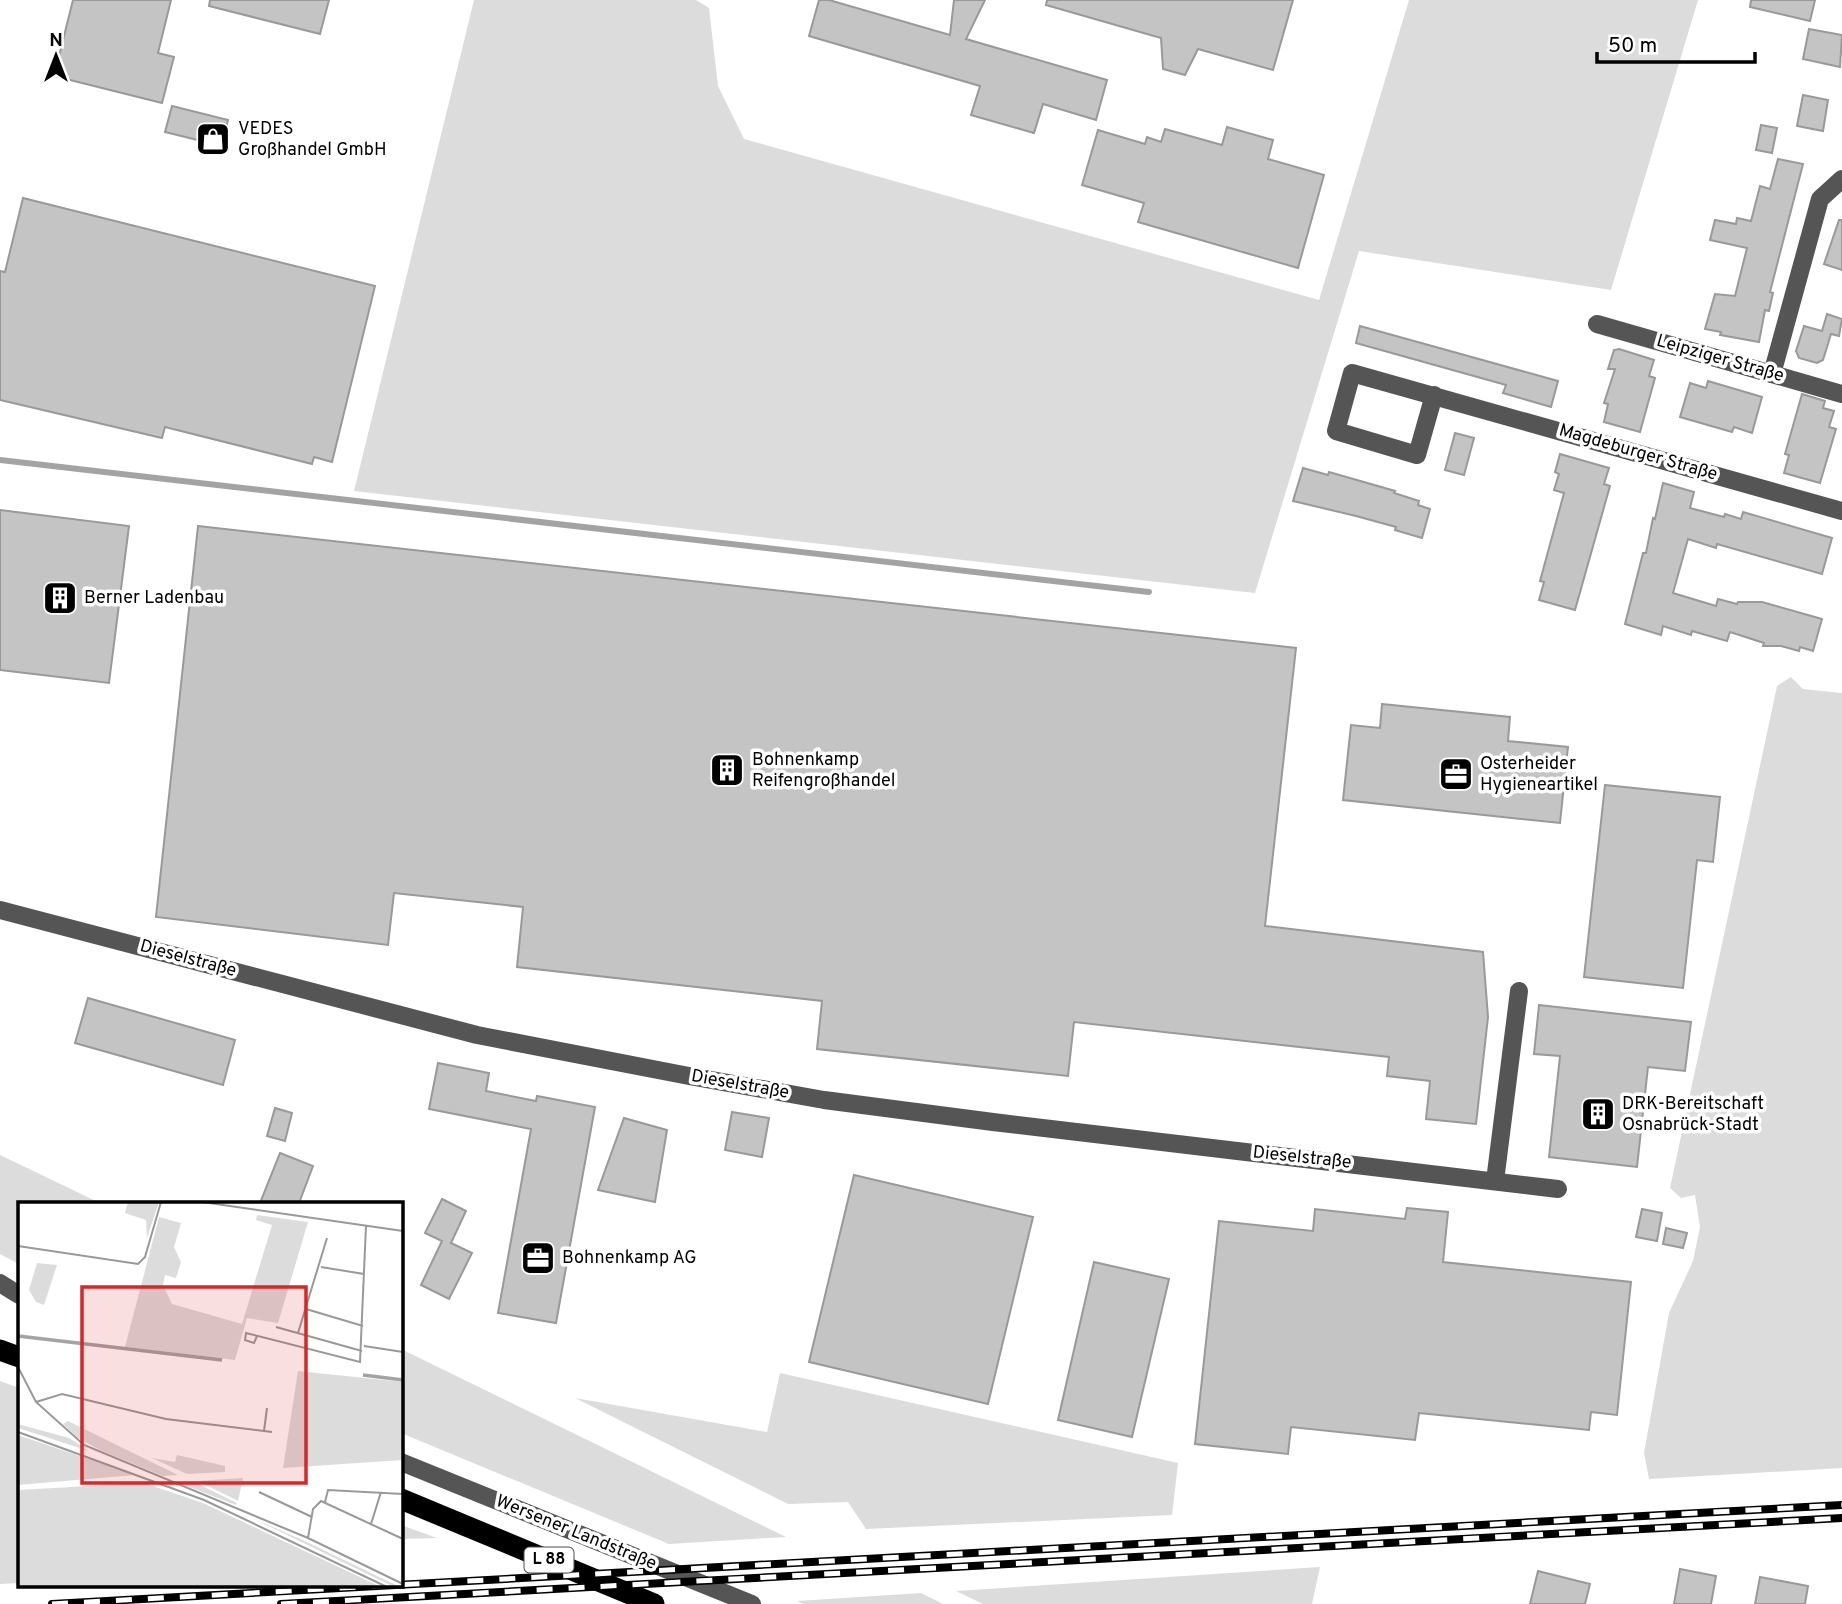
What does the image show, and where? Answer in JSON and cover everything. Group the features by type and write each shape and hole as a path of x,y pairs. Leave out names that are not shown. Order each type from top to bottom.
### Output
{"highway":[{"path":"0,1350 18,1357"},
{"name":"L 88","path":"402,1499 654,1604"}],"street":[{"path":"1772,374 1820,199 1842,179"},
{"name":"Leipziger Straße","path":"1597,324 1842,394"},
{"name":"Magdeburger Straße","path":"1434,396 1417,455 1336,431 1352,373 1434,396 1842,511"},
{"name":"Dieselstraße","path":"0,910 477,1035 702,1079 824,1100 967,1119 1558,1189"},
{"path":"1495,1181 1519,991"},
{"path":"0,1283 18,1294"},
{"name":"Wersener Landstraße","path":"402,1462 752,1604"}],"shaded area":[{"path":"474,0 696,0 709,8 718,86 744,139 1319,300 1409,0 1698,0 1611,290 1359,251 1255,593 354,491"},
{"path":"1791,677 1803,689 1842,693 1842,1468 1649,1479 1644,1453 1669,1313 1693,1261 1700,1227 1695,1195 1681,1198 1670,1188 1777,686"},
{"path":"0,1155 98,1202 18,1202 18,1263 0,1254"},
{"path":"402,1349 786,1537 669,1544 402,1433"},
{"path":"780,1373 1178,1463 1172,1515 866,1529 848,1502 788,1504 575,1398 767,1432"},
{"path":"0,1381 18,1388 18,1583 0,1584"},
{"path":"402,1525 437,1538 402,1539"},
{"path":"1320,1567 1312,1604 983,1604 956,1591"},
{"path":"921,1593 943,1604 803,1604 797,1601"}],"building":[{"path":"73,0 171,0 158,53 174,57 162,103 54,76"},
{"path":"210,0 329,0 320,34 209,6"},
{"path":"819,0 829,0 950,35 954,0 985,0 966,39 1107,80 1096,120 1043,104 1034,133 971,115 980,86 809,36"},
{"path":"1047,0 1293,0 1273,70 1198,49 1185,75 1163,69 1161,38 1046,5"},
{"path":"1751,0 1815,0 1810,21 1750,7"},
{"path":"1809,29 1842,35 1840,67 1803,59"},
{"path":"1803,95 1828,100 1823,131 1797,126"},
{"path":"172,106 228,120 222,146 165,132"},
{"path":"1761,125 1777,128 1772,153 1756,150"},
{"path":"1227,127 1273,140 1268,159 1324,175 1298,268 1138,222 1144,203 1082,185 1098,130 1145,144 1147,137 1161,142 1165,129 1222,145"},
{"path":"1778,159 1803,164 1770,292 1773,293 1769,311 1765,310 1759,342 1720,335 1721,332 1705,329 1715,294 1735,296 1747,248 1710,240 1715,220 1736,224 1737,218 1751,221 1760,186 1770,189"},
{"path":"23,198 375,286 332,462 314,457 312,464 165,427 162,438 0,400 0,271 5,272"},
{"path":"1839,220 1842,220 1842,270 1824,264"},
{"path":"1827,314 1842,319 1839,336 1831,334 1823,360 1817,363 1799,358 1796,351 1804,326 1822,331"},
{"path":"1360,326 1558,381 1551,407 1503,393 1506,385 1356,343"},
{"path":"1619,349 1654,360 1649,376 1655,378 1640,432 1604,422 1608,404 1604,403 1615,369 1608,369 1614,350"},
{"path":"1708,381 1762,397 1752,433 1734,427 1732,432 1680,417 1690,383 1706,388"},
{"path":"1802,394 1825,401 1823,408 1834,411 1829,427 1836,429 1820,483 1784,473 1789,455 1785,454"},
{"path":"1455,433 1474,438 1464,475 1445,470"},
{"path":"1560,454 1609,468 1604,484 1610,486 1575,610 1539,600 1544,582 1540,581 1564,493 1554,490 1559,474 1555,472"},
{"path":"1303,468 1328,475 1329,472 1395,491 1394,493 1419,501 1418,505 1430,509 1422,538 1395,530 1396,527 1293,501"},
{"path":"1663,483 1694,492 1690,508 1741,519 1743,512 1832,538 1822,574 1717,544 1716,548 1688,539 1673,593 1716,606 1718,599 1737,604 1762,602 1822,619 1813,651 1800,647 1799,651 1781,646 1763,646 1764,643 1730,632 1727,641 1692,631 1691,635 1663,626 1661,635 1625,624"},
{"name":"Berner Ladenbau","path":"0,510 129,526 109,683 0,670"},
{"name":"Bohnenkamp Reifengroßhandel","path":"198,526 1296,648 1265,926 1483,952 1488,1017 1476,1124 1426,1119 1430,1081 1387,1076 1389,1057 1074,1022 1068,1076 817,1049 822,1001 517,967 523,907 394,893 388,945 156,917"},
{"name":"Osterheider Hygieneartikel","path":"1382,704 1510,717 1508,741 1568,747 1560,823 1343,800 1351,725 1380,728"},
{"path":"1605,785 1720,797 1713,862 1697,860 1683,988 1584,977"},
{"path":"88,998 235,1040 223,1085 75,1043"},
{"name":"DRK-Bereitschaft Osnabrück-Stadt","path":"1539,1005 1691,1022 1685,1071 1648,1067 1637,1167 1549,1157 1560,1056 1534,1054"},
{"name":"Bohnenkamp AG","path":"438,1063 489,1073 486,1091 536,1101 537,1096 595,1107 556,1323 498,1313 531,1129 429,1109"},
{"path":"275,1108 292,1113 285,1141 267,1136"},
{"path":"732,1112 769,1118 762,1157 725,1150"},
{"path":"624,1118 667,1130 655,1202 598,1190"},
{"path":"280,1153 313,1166 299,1202 260,1202"},
{"path":"854,1175 1033,1217 988,1404 809,1362"},
{"path":"442,1199 466,1211 451,1243 472,1253 449,1299 421,1285 442,1241 425,1233"},
{"path":"1407,1208 1448,1212 1443,1262 1631,1282 1617,1415 1591,1412 1589,1430 1419,1413 1415,1440 1291,1427 1288,1454 1195,1444 1219,1221 1313,1231 1315,1209 1405,1219"},
{"path":"1642,1209 1662,1213 1657,1241 1636,1237"},
{"path":"1666,1228 1687,1233 1683,1248 1663,1244"},
{"path":"1094,1262 1169,1279 1132,1437 1058,1420"},
{"path":"1680,1569 1716,1576 1711,1604 1674,1604"},
{"path":"1538,1571 1590,1584 1585,1604 1530,1604"},
{"path":"1760,1577 1808,1586 1805,1604 1755,1604"}],"waterway":[{"path":"0,460 1149,592"}],"railway":[{"path":"402,1585 1842,1505"},
{"path":"281,1604 1842,1518"},
{"path":"52,1604 377,1586"}],"place":[{"name":"VEDES Großhandel GmbH","path":"213,139"},
{"name":"Berner Ladenbau","path":"60,598"},
{"name":"Bohnenkamp Reifengroßhandel","path":"727,770"},
{"name":"Osterheider Hygieneartikel","path":"1456,774"},
{"name":"DRK-Bereitschaft Osnabrück-Stadt","path":"1598,1114"},
{"name":"Bohnenkamp AG","path":"538,1258"}]}
